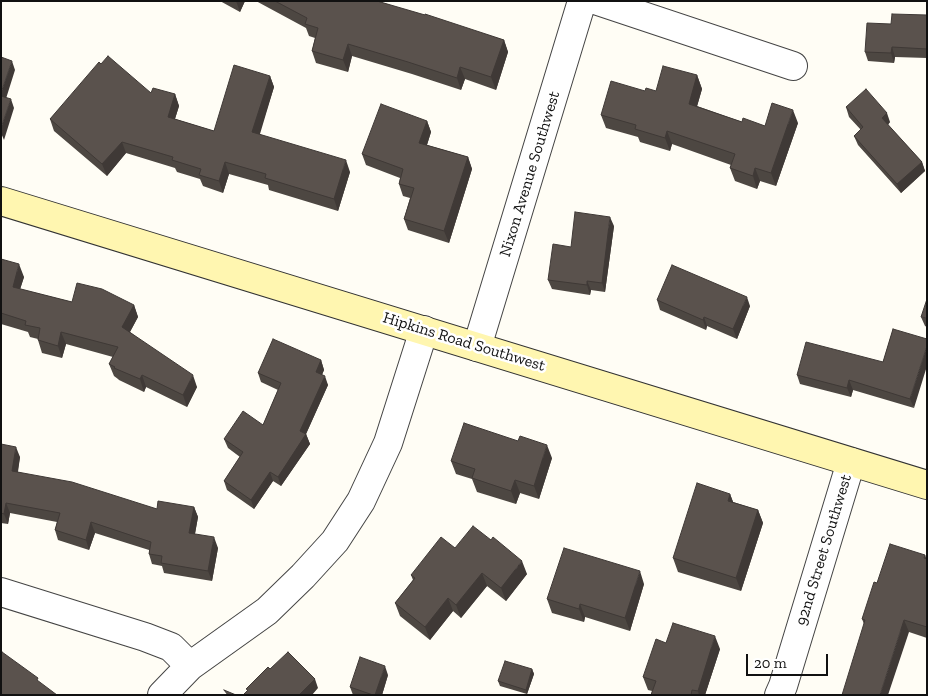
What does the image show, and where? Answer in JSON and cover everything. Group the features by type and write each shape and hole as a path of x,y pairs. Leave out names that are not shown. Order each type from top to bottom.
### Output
{"street":[{"name":"Nixon Avenue Southwest","path":"477,347 582,1"},
{"path":"598,1 793,66"},
{"name":"Hipkins Road Southwest","path":"1,200 927,485"},
{"path":"162,695 190,666 267,611 335,542 361,501 388,442 424,330"},
{"name":"92nd Street Southwest","path":"778,695 783,686 851,462"},
{"path":"1,592 154,640 171,647 190,666"}],"building":[{"path":"275,1 377,1 425,14 504,40 491,77 460,67 457,78 348,44 343,60 312,51 318,28 305,24 307,18"},
{"path":"892,14 927,15 927,49 892,47 891,53 865,52 867,23 891,24"},
{"path":"108,56 151,93 153,88 175,94 168,117 214,131 234,65 270,76 252,132 346,160 334,199 265,178 266,174 225,162 219,181 199,175 201,169 172,160 173,157 122,142 102,164 50,119 99,62 101,64"},
{"path":"1,57 12,61 1,93"},
{"path":"663,66 697,75 689,104 742,122 743,118 765,126 772,103 793,110 771,173 755,168 753,176 730,168 735,154 667,131 665,138 635,129 636,125 601,115 611,81 645,91 646,88 656,91"},
{"path":"866,89 887,113 882,118 922,162 897,184 854,136 863,127 846,107"},
{"path":"1,96 11,99 1,128"},
{"path":"381,104 427,121 419,143 468,157 444,231 404,219 414,188 399,184 403,169 362,154"},
{"path":"575,212 610,217 602,283 587,281 587,285 548,280 553,244 571,247"},
{"path":"1,259 19,264 13,287 72,302 77,283 102,289 134,305 122,327 193,375 183,395 142,375 140,379 114,368 109,364 118,347 61,332 58,346 38,340 40,328 25,325 26,321 1,313"},
{"path":"672,265 747,297 733,329 704,317 703,320 657,300"},
{"path":"927,299 927,318 921,317"},
{"path":"893,329 927,339 927,346 910,399 849,380 847,388 797,375 806,342 883,362"},
{"path":"273,339 321,360 316,372 325,376 300,431 306,434 278,477 270,472 251,500 224,481 243,452 224,439 243,411 263,425 281,383 258,373"},
{"path":"464,423 518,441 520,436 547,445 534,486 515,480 511,491 472,478 475,469 451,461"},
{"path":"1,444 16,447 12,471 72,482 157,509 158,501 194,507 189,533 214,537 208,571 161,563 162,556 149,554 151,542 91,522 86,540 55,530 60,513 6,503 4,514 1,513"},
{"path":"697,483 730,494 728,501 758,510 736,578 673,558"},
{"path":"473,526 491,540 493,537 522,561 501,588 482,573 456,605 448,598 425,627 395,603 415,578 411,575 441,537 455,548"},
{"path":"890,544 925,555 924,558 927,559 927,627 904,620 880,695 842,695 865,620 862,619 874,582 877,583"},
{"path":"564,548 640,571 625,618 580,604 579,609 547,599"},
{"path":"673,623 715,636 698,691 692,690 691,695 651,695 656,681 643,677 656,639 666,643"},
{"path":"2,652 38,678 37,680 57,695 1,695"},
{"path":"288,652 315,679 299,695 243,695 248,690 246,689 268,667 270,669"},
{"path":"360,657 385,666 375,695 350,687"},
{"path":"505,661 532,669 526,690 498,681"},
{"path":"224,690 236,695 228,695"}]}
